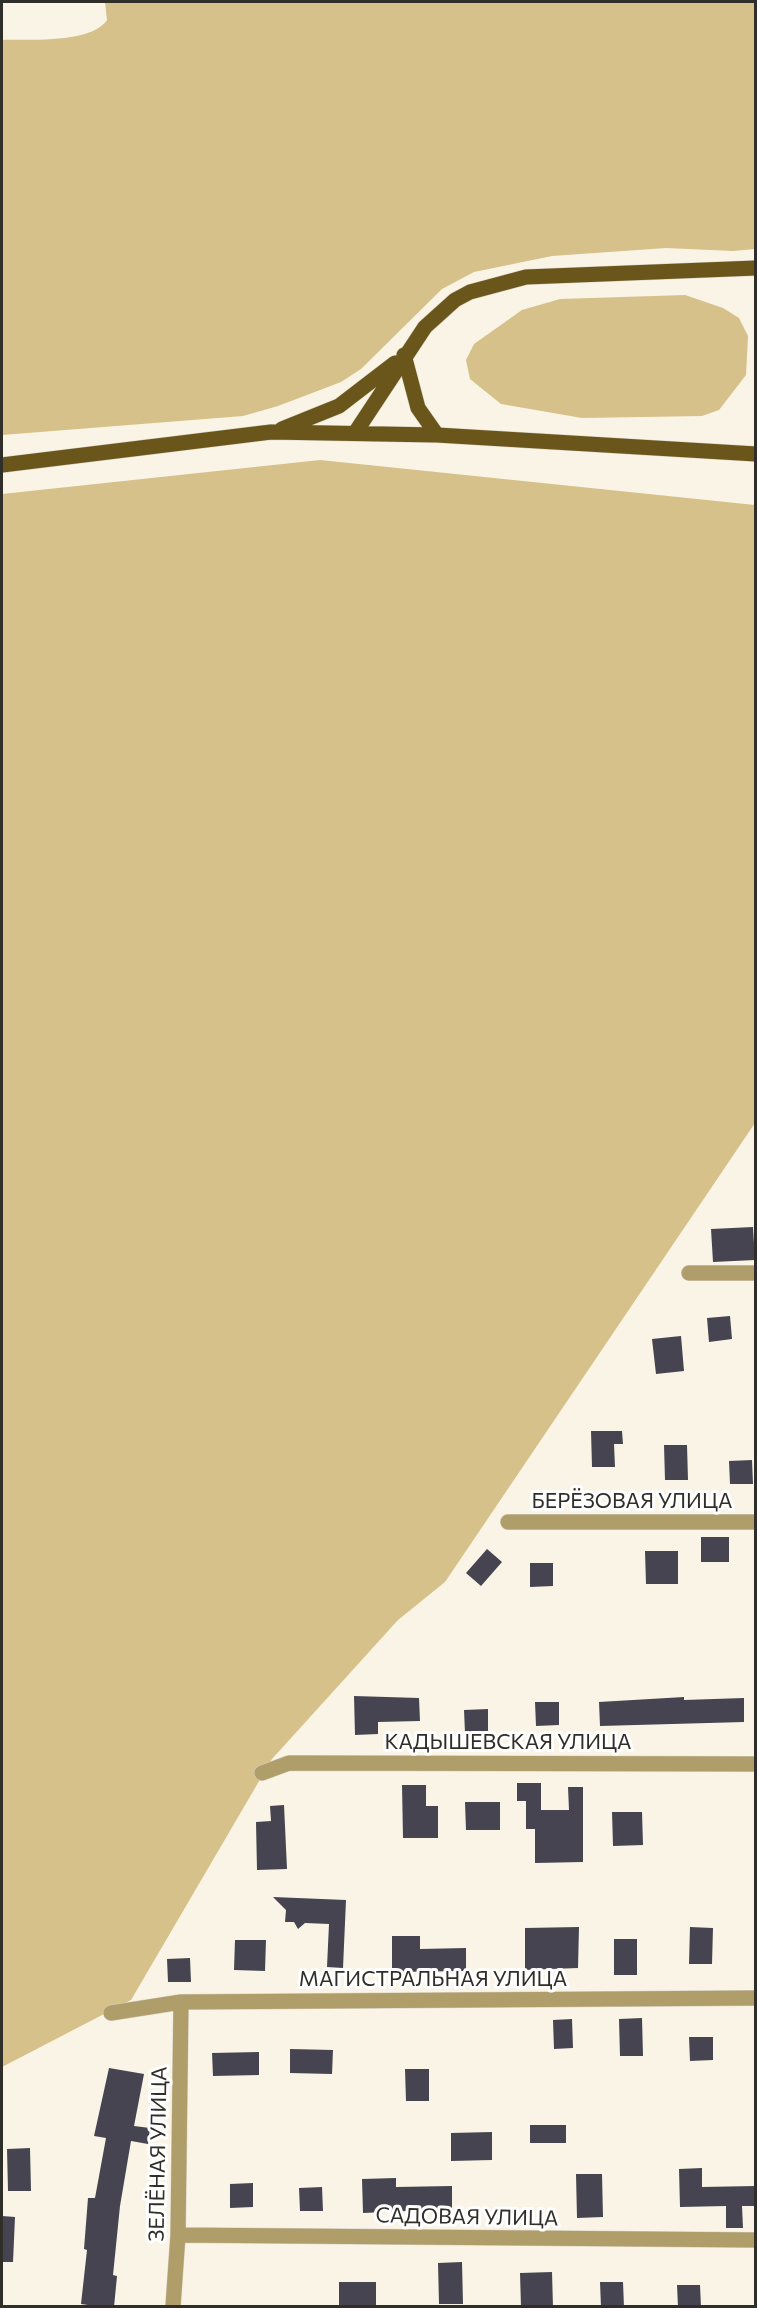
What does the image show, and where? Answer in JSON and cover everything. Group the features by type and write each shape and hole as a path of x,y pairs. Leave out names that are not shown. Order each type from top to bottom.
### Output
{"main road":[{"path":"355,433 404,355 425,327 455,300 502,282 526,277 756,268"},
{"path":"271,432 339,406 404,355"},
{"path":"404,355 418,408 436,435"},
{"path":"2,465 271,432 436,435 756,454"}],"street":[{"path":"689,1273 756,1273"},
{"name":"БЕРЁЗОВАЯ УЛИЦА","path":"508,1522 756,1522"},
{"name":"КАДЫШЕВСКАЯ УЛИЦА","path":"262,1773 289,1763 756,1764"},
{"name":"МАГИСТРАЛЬНАЯ УЛИЦА","path":"111,2013 181,2002 756,1998"},
{"name":"ЗЕЛЁНАЯ УЛИЦА","path":"173,2307 178,2235 181,2002"},
{"name":"САДОВАЯ УЛИЦА","path":"178,2235 756,2240"}],"shaded area":[{"path":"105,2 755,2 755,249 733,251 666,248 552,256 474,272 442,289 361,369 341,382 278,406 243,416 2,435 2,40 59,39 88,33 99,28 107,20"},
{"path":"685,295 723,308 739,318 748,336 746,375 719,410 702,416 582,418 501,404 470,379 466,360 474,344 522,310 560,299"},
{"path":"320,460 755,505 755,1123 445,1582 398,1620 272,1759 131,2000 2,2067 2,494"}],"building":[{"path":"753,1227 755,1260 713,1262 711,1229"},
{"path":"730,1316 732,1339 709,1342 707,1318"},
{"path":"681,1336 684,1371 656,1374 652,1339"},
{"path":"591,1431 622,1431 623,1444 614,1444 615,1467 592,1467"},
{"path":"664,1445 687,1445 688,1480 665,1480"},
{"path":"752,1460 753,1484 730,1484 729,1461"},
{"path":"701,1537 729,1537 729,1562 701,1562"},
{"path":"487,1549 502,1562 481,1586 466,1573"},
{"path":"645,1551 678,1551 678,1584 646,1584"},
{"path":"530,1563 553,1563 553,1586 530,1587"},
{"path":"354,1696 419,1698 420,1721 378,1722 378,1734 355,1735"},
{"path":"684,1697 684,1700 744,1698 744,1722 600,1726 599,1702"},
{"path":"535,1702 559,1702 559,1725 536,1726"},
{"path":"488,1709 488,1732 465,1733 464,1710"},
{"path":"517,1783 541,1783 541,1810 569,1810 568,1787 583,1787 583,1862 535,1863 535,1829 526,1829 526,1801 517,1801"},
{"path":"402,1785 426,1785 426,1806 438,1806 438,1838 403,1838"},
{"path":"465,1802 500,1802 500,1830 466,1830"},
{"path":"284,1805 287,1869 257,1870 256,1822 271,1821 270,1806"},
{"path":"612,1812 642,1812 643,1845 613,1846"},
{"path":"273,1897 346,1900 343,1968 327,1967 329,1924 305,1923 298,1929 294,1922 285,1922 286,1910"},
{"path":"579,1927 578,1968 525,1970 525,1928"},
{"path":"690,1927 713,1928 712,1964 689,1964"},
{"path":"392,1936 420,1936 420,1949 466,1948 466,1971 392,1972"},
{"path":"614,1939 637,1939 637,1975 614,1975"},
{"path":"235,1940 266,1940 265,1971 234,1970"},
{"path":"190,1958 191,1982 168,1982 167,1959"},
{"path":"642,2018 643,2056 620,2056 619,2019"},
{"path":"572,2019 573,2048 554,2049 553,2020"},
{"path":"689,2037 713,2037 713,2060 690,2061"},
{"path":"290,2049 333,2050 332,2074 290,2073"},
{"path":"259,2052 259,2075 213,2076 212,2053"},
{"path":"109,2068 144,2074 134,2126 150,2128 148,2144 131,2141 120,2206 113,2275 117,2276 114,2307 101,2307 81,2304 87,2250 84,2249 88,2198 95,2198 106,2138 94,2136"},
{"path":"405,2069 429,2069 429,2101 406,2101"},
{"path":"530,2125 566,2125 566,2143 530,2143"},
{"path":"492,2132 492,2160 451,2161 451,2133"},
{"path":"30,2148 31,2191 8,2191 7,2149"},
{"path":"702,2168 702,2187 756,2186 756,2206 742,2206 743,2228 726,2228 726,2206 680,2207 679,2169"},
{"path":"576,2174 602,2174 603,2217 577,2218"},
{"path":"396,2178 396,2187 452,2186 452,2209 363,2213 362,2179"},
{"path":"253,2183 253,2207 230,2208 230,2184"},
{"path":"322,2187 323,2211 300,2211 299,2188"},
{"path":"2,2216 15,2217 13,2262 2,2262"},
{"path":"462,2262 463,2304 439,2304 438,2263"},
{"path":"552,2272 553,2307 521,2307 520,2273"},
{"path":"339,2282 376,2282 376,2307 339,2307"},
{"path":"600,2282 623,2282 624,2307 601,2307"},
{"path":"677,2285 700,2285 701,2307 678,2307"}]}
